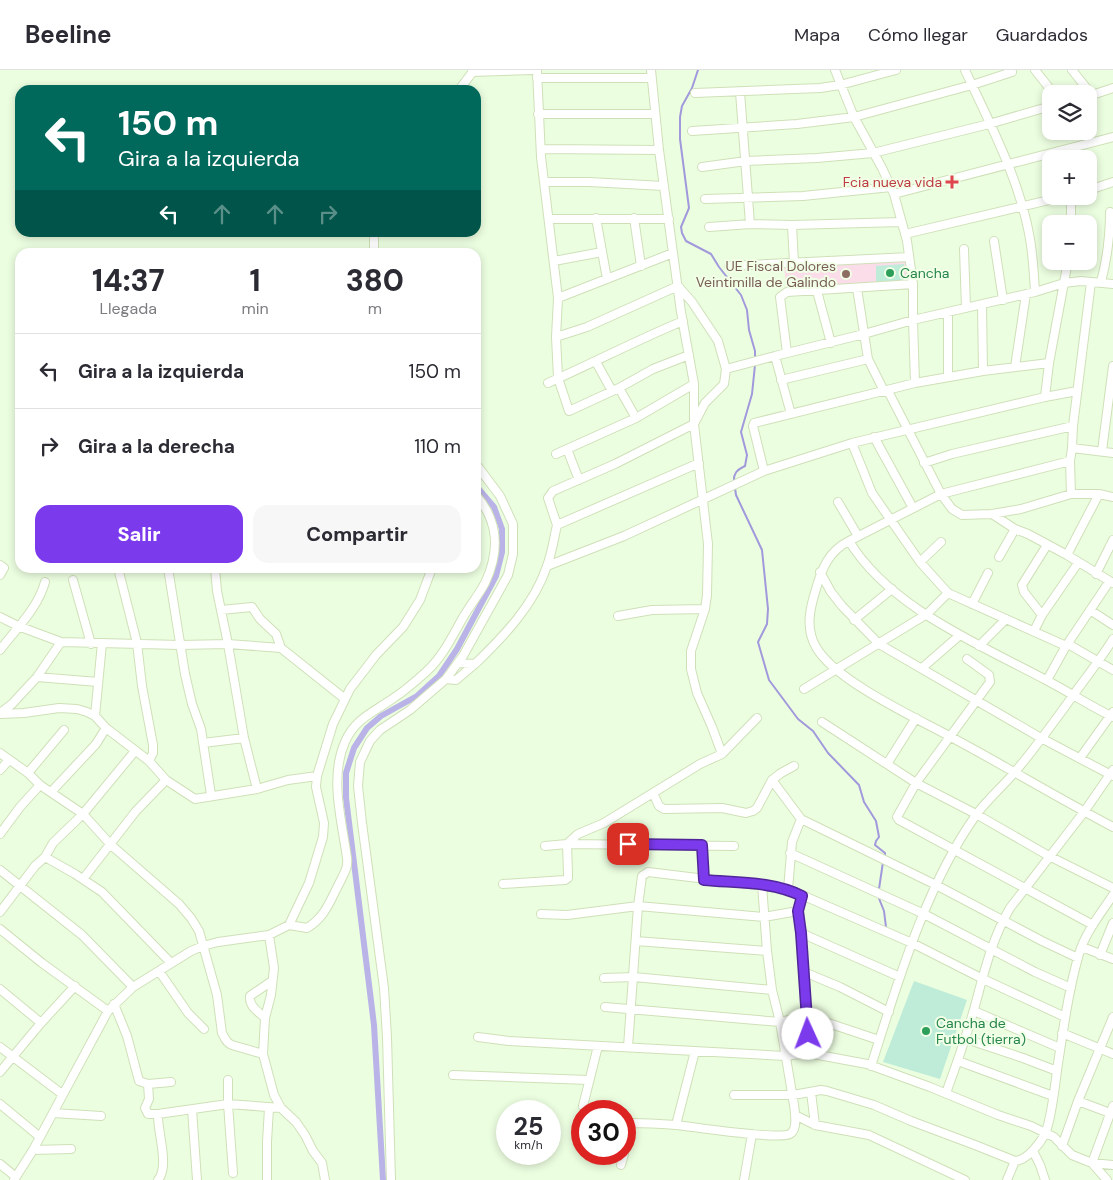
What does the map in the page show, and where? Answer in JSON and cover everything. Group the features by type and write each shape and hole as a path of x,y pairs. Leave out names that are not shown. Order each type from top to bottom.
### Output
{"street":[{"path":"835,70 854,117 894,194 909,257 913,284 912,320 915,383"},
{"path":"696,93 820,88 840,85 896,70"},
{"path":"965,70 1008,165 1022,206 1030,237 1034,292"},
{"path":"1035,70 1047,85"},
{"path":"1072,70 1083,85"},
{"path":"463,85 473,71 651,74 673,253 694,384 694,424 708,544 705,610 691,651 691,669 697,693 722,754"},
{"path":"692,131 797,124 854,117 972,85 1012,72"},
{"path":"536,73 544,182 550,219 558,298 556,337 558,378 568,411 615,390 653,369 689,355"},
{"path":"1097,93 1113,88"},
{"path":"740,92 750,224"},
{"path":"702,167 873,153 1042,109"},
{"path":"538,114 655,114"},
{"path":"894,194 1113,137"},
{"path":"542,149 659,150"},
{"path":"544,182 664,186"},
{"path":"1097,187 1113,182"},
{"path":"705,200 803,196 891,186"},
{"path":"904,234 1042,201"},
{"path":"1101,282 1106,264 1110,212"},
{"path":"596,218 607,279"},
{"path":"634,218 641,266"},
{"path":"550,219 669,219"},
{"path":"709,227 750,224 792,225 901,222"},
{"path":"792,225 794,263"},
{"path":"994,240 1003,300"},
{"path":"964,249 966,308"},
{"path":"554,261 602,252"},
{"path":"558,298 673,253"},
{"path":"729,266 909,257"},
{"path":"1045,397 1049,363 1066,270"},
{"path":"1071,494 1072,426 1091,282"},
{"path":"726,369 831,343 912,320 1003,300 1064,283 1101,282 1113,284"},
{"path":"787,353 780,297 787,292 913,284"},
{"path":"556,337 587,327 678,286"},
{"path":"446,679 456,680 475,664 520,618 536,590 547,566 557,525 548,498 550,494 651,447 694,424 706,403 724,384 726,369 718,341 678,286"},
{"path":"857,288 868,360 884,391 888,393 908,429 941,494 952,509 962,515 992,514 1071,494 1113,496"},
{"path":"817,291 831,343"},
{"path":"1015,366 1026,294"},
{"path":"982,305 983,371"},
{"path":"948,312 948,377"},
{"path":"548,383 596,362 640,339 683,321"},
{"path":"775,356 791,414"},
{"path":"781,380 868,360"},
{"path":"596,362 636,418"},
{"path":"764,470 753,424 915,383 1015,366 1049,363"},
{"path":"1102,451 1113,366"},
{"path":"556,454 636,418 694,384"},
{"path":"547,566 624,536 764,470 874,437 1077,391"},
{"path":"924,462 1072,426"},
{"path":"874,437 913,508"},
{"path":"852,443 872,493 920,562 948,593 1067,645 1113,670"},
{"path":"1072,448 1113,452"},
{"path":"567,449 579,480"},
{"path":"1070,461 941,494 838,547 831,554 820,572 809,610 809,623 816,647 835,669 857,684 1113,827"},
{"path":"557,525 699,463"},
{"path":"391,1180 384,988 362,824 358,786 360,762 370,741 380,730 410,710 446,679 458,663 508,575 512,554 513,524 500,496 481,471"},
{"path":"1067,555 1099,494"},
{"path":"289,924 307,928 316,923 325,912 347,869 338,786 338,768 345,742 355,726 371,711 394,698 438,660 485,582 494,555 496,535 491,516 481,500"},
{"path":"838,502 858,536"},
{"path":"992,514 1016,529 1067,555 1111,582 1067,645 1047,680"},
{"path":"999,556 1016,529"},
{"path":"1096,574 1113,540"},
{"path":"849,541 859,557 892,590 927,614 980,646 1112,715 1080,758"},
{"path":"920,562 941,542"},
{"path":"1042,615 1024,592 1022,585 1047,545"},
{"path":"1034,631 1042,615 1078,563"},
{"path":"0,565 4,568 0,575"},
{"path":"820,572 831,592 854,620 879,644 1042,738 1112,773 1002,921 966,1039 946,1093"},
{"path":"119,573 137,643 142,686 153,744 153,753 149,761"},
{"path":"169,573 180,645 192,704 201,729 211,796"},
{"path":"216,573 244,738 257,789"},
{"path":"0,1164 15,1178 33,1150 111,1007 133,987 171,963 203,946 237,938 269,935 289,924 309,883 323,837 324,824 316,787 317,776 333,724 350,688 376,655 403,627 420,600 430,573"},
{"path":"972,604 988,573"},
{"path":"73,580 91,644"},
{"path":"0,650 42,594 44,582"},
{"path":"854,620 892,590"},
{"path":"804,689 927,614 948,593"},
{"path":"221,610 252,608 260,619 276,634 281,648 345,699"},
{"path":"618,616 652,610 705,610"},
{"path":"1090,610 1113,625"},
{"path":"0,617 18,626 61,642 91,644 228,644 281,648"},
{"path":"980,646 1006,619"},
{"path":"922,668 960,635"},
{"path":"871,1066 912,943 936,885 954,850 976,814 1042,738 1113,639"},
{"path":"0,714 37,677 61,642"},
{"path":"95,716 102,643"},
{"path":"966,659 989,675 990,680 977,701 916,783 897,817 899,820 1024,889 1093,925"},
{"path":"458,663 475,664"},
{"path":"37,677 98,682"},
{"path":"0,714 59,708 77,709 95,716 106,728 149,761 166,780 195,799 257,789 288,780 317,776"},
{"path":"502,884 565,880 568,878 568,844 578,834 604,823 700,764 722,754 757,718"},
{"path":"887,764 916,718"},
{"path":"822,722 916,783 976,814 1049,856 1113,888"},
{"path":"51,792 96,744 106,728"},
{"path":"28,773 64,730"},
{"path":"203,743 244,738"},
{"path":"0,912 35,866 45,857 53,843 83,814 135,751"},
{"path":"0,753 28,773 40,785 83,814 111,845 179,904 199,931 217,995 222,1033 225,1039 228,1044 263,1054"},
{"path":"0,770 9,760"},
{"path":"653,793 659,806 664,809 722,808 746,813 757,808 772,780 794,766"},
{"path":"83,879 136,812 166,780"},
{"path":"772,780 801,819 936,885 1002,921 1078,958"},
{"path":"0,834 20,807 40,785"},
{"path":"788,889 792,842 801,819"},
{"path":"545,846 568,844 734,846"},
{"path":"702,845 704,880"},
{"path":"790,854 924,914 992,950 1071,988"},
{"path":"45,857 102,892 171,963"},
{"path":"0,870 82,935 133,987"},
{"path":"628,1047 638,906 642,876 648,872 788,889 912,943 1065,1017"},
{"path":"636,1123 676,1125 752,1134 784,1135 793,1131 795,1115 793,1095 780,1022 772,990 762,885"},
{"path":"734,1095 793,1095 827,1090 874,1105 1000,1156 1019,1161 1033,1151 1045,1134 1054,1096 1065,1017 1078,958 1093,925 1113,895"},
{"path":"802,896 798,911 804,972 808,1053"},
{"path":"541,914 567,915 638,906 764,917 798,911"},
{"path":"1100,955 1113,923"},
{"path":"0,929 42,963 75,986 111,1007 127,1036 139,1081 148,1084 171,1082"},
{"path":"801,933 900,977"},
{"path":"269,935 274,968 265,1018 263,1054 274,1095 281,1108 296,1122 305,1134 313,1152 322,1163 325,1180"},
{"path":"636,941 767,951"},
{"path":"1082,948 1113,959"},
{"path":"159,971 188,1014 204,1029"},
{"path":"804,972 840,987 889,1012"},
{"path":"604,978 634,977 772,990"},
{"path":"265,1018 252,1007 250,996 272,981"},
{"path":"0,1072 75,986"},
{"path":"0,989 41,1023"},
{"path":"605,1007 780,1022 807,1016 879,1040"},
{"path":"974,1010 1060,1048"},
{"path":"1062,1146 1078,1101 1113,1017"},
{"path":"1062,1033 1113,1054"},
{"path":"478,1037 508,1041 785,1056 808,1053 871,1066 946,1093 998,1115 1031,1126 1058,1140 1072,1155 1092,1163 1113,1166"},
{"path":"966,1039 1057,1071"},
{"path":"584,1100 598,1046"},
{"path":"0,1047 62,1094"},
{"path":"676,1125 695,1051"},
{"path":"958,1061 1054,1096"},
{"path":"453,1075 588,1080"},
{"path":"228,1080 233,1173"},
{"path":"148,1084 149,1099 145,1110 148,1114 228,1104 281,1108"},
{"path":"811,1092 815,1125"},
{"path":"1078,1101 1111,1109 1092,1163"},
{"path":"0,1104 40,1137"},
{"path":"267,1180 269,1108"},
{"path":"192,1109 197,1180"},
{"path":"53,1113 101,1116"},
{"path":"158,1114 163,1153 162,1172 158,1180"},
{"path":"795,1115 815,1125 869,1135 965,1180"},
{"path":"744,1180 752,1134"},
{"path":"33,1150 71,1149"},
{"path":"1033,1151 1045,1180"},
{"path":"1007,1180 1015,1161"},
{"path":"1092,1163 1107,1180"}],"shaded area":[{"name":"UE Fiscal Dolores Veintimilla de Galindo","path":"907,261 908,281 863,285 786,287 784,266"}],"green space":[{"name":"Cancha","path":"904,264 904,280 876,282 876,266"},
{"name":"Cancha de Futbol (tierra)","path":"914,981 967,1000 940,1079 883,1062"}],"waterway":[{"path":"698,70 692,88 682,106 680,117 680,139 689,208 681,227 682,233 686,241 711,254 741,295 747,310 755,360"},
{"path":"734,483 735,474 745,466 747,455 741,432 752,394 755,365"},
{"path":"735,488 736,495 762,550 768,609 767,624 758,642 769,680 798,719 813,731 828,753 859,785 864,802 876,821 879,837 875,845 885,853 885,858"},
{"path":"383,1180 374,1025 346,798 346,773 354,748 367,728 381,716 417,696 439,676 457,649 496,576 502,552 502,529 494,507 481,492"},
{"path":"879,889 883,862"},
{"path":"878,896 884,911 886,927"}],"place":[{"name":"Fcia nueva vida","path":"952,182"},
{"name":"Cancha","path":"890,273"},
{"name":"UE Fiscal Dolores Veintimilla de Galindo","path":"846,274"},
{"name":"Cancha de Futbol (tierra)","path":"926,1031"}],"route":[{"path":"628,844 702,845 704,880 788,889 802,896 798,911 808,1034"}]}
